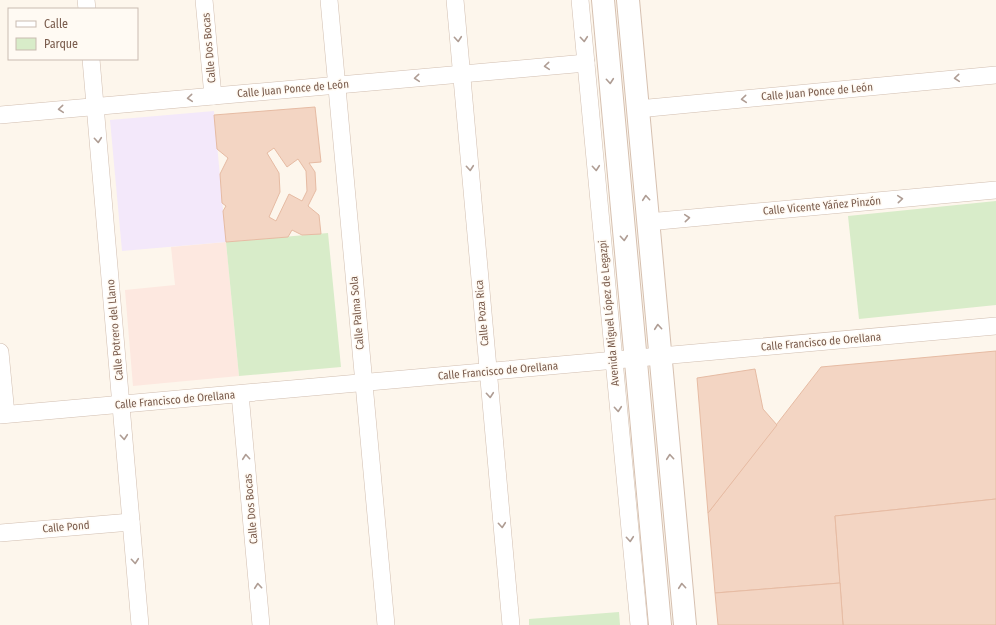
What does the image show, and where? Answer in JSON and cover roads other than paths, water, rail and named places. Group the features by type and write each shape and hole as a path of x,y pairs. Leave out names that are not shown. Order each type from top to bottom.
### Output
{"main road":[{"name":"Avenida Miguel López de Legazpi","path":"603,0 624,360 660,625"},
{"path":"628,0 685,625"}],"street":[{"name":"Calle Dos Bocas","path":"204,0 213,96"},
{"name":"Calle Palma Sola","path":"329,0 386,625"},
{"name":"Calle Poza Rica","path":"455,0 511,625"},
{"name":"Avenida Miguel López de Legazpi","path":"580,0 586,63 624,360 639,625"},
{"name":"Calle Potrero del Llano","path":"91,60 140,625"},
{"name":"Calle Juan Ponce de León","path":"0,115 586,63"},
{"name":"Calle Juan Ponce de León","path":"638,109 996,75"},
{"name":"Calle Vicente Yáñez Pinzón","path":"648,222 996,190"},
{"name":"Calle Francisco de Orellana","path":"3,415 996,326"},
{"path":"0,352 3,415"},
{"name":"Calle Dos Bocas","path":"240,394 261,625"},
{"name":"Calle Pond","path":"0,533 131,522"}]}
